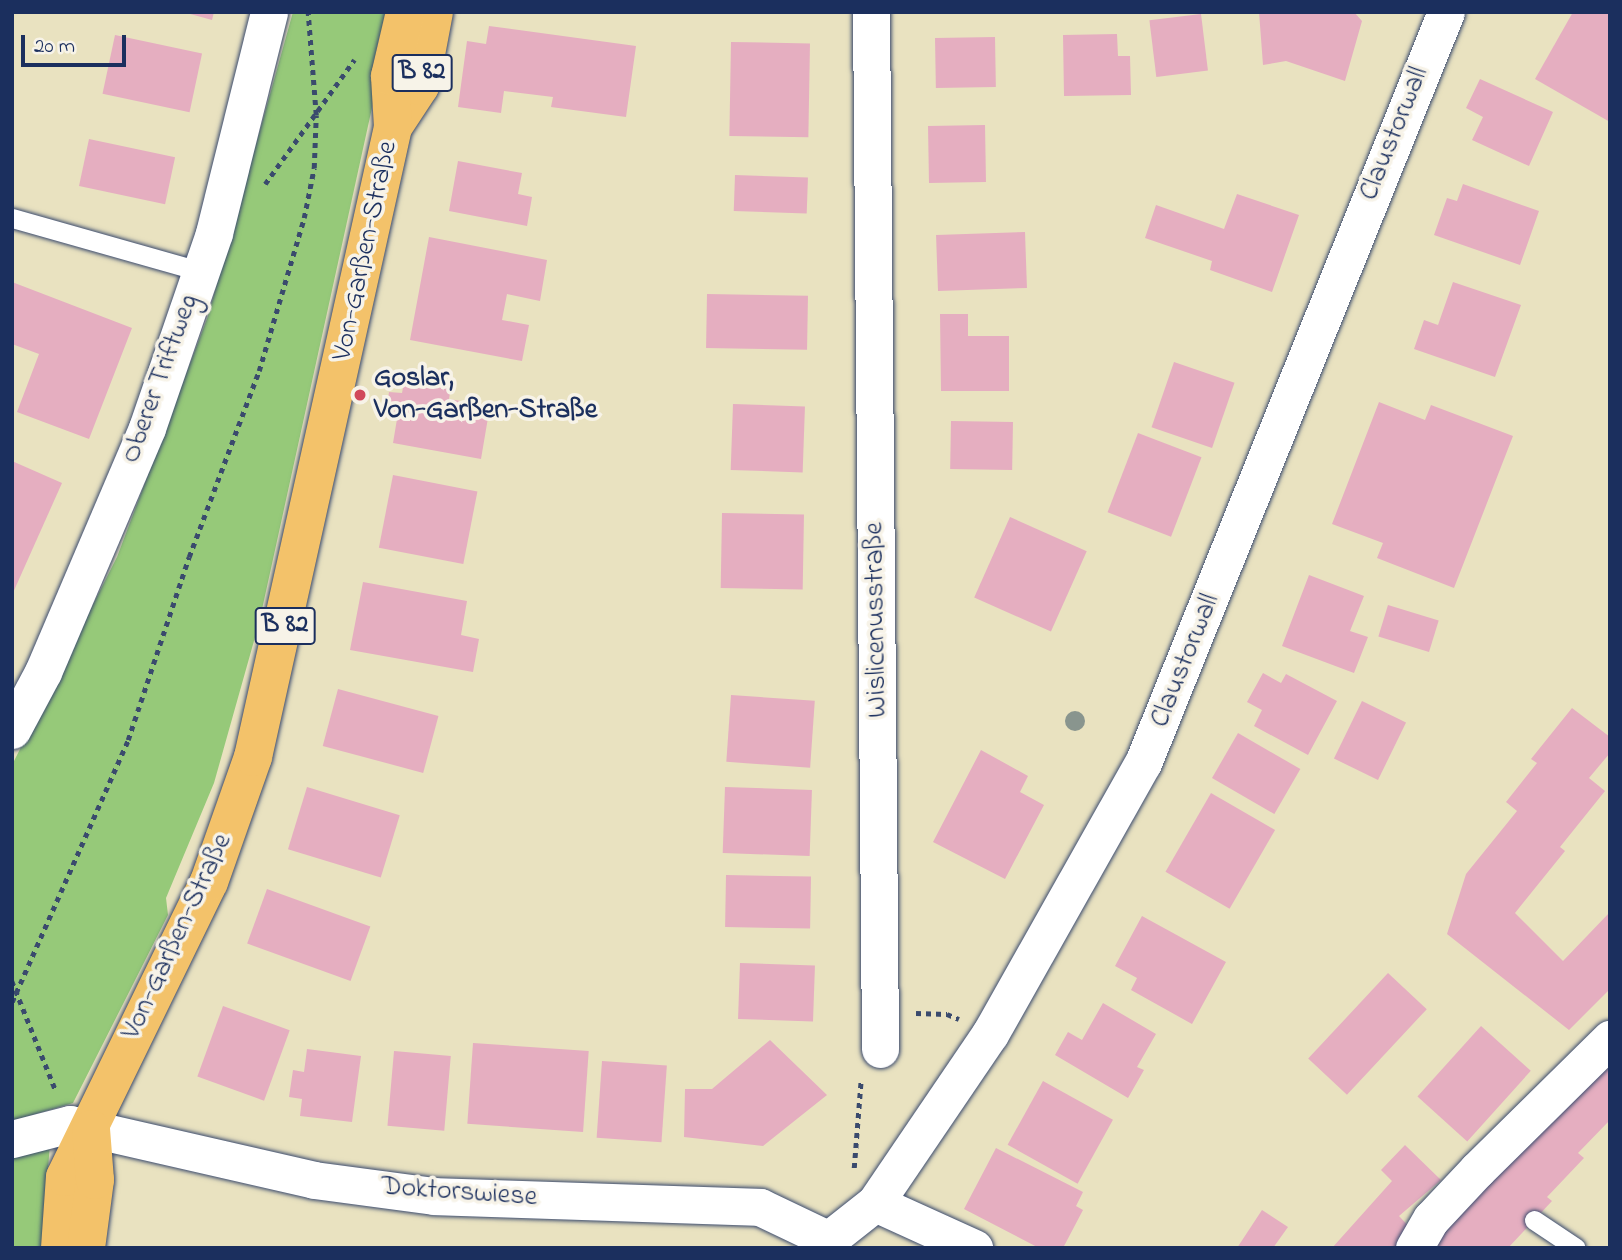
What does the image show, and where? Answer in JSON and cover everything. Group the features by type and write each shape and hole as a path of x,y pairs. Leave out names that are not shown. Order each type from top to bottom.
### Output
{"main road":[{"name":"Von-Garßen-Straße","path":"81,1126 209,882 253,757 393,127 390,76 405,12"},
{"name":"Von-Garßen-Straße","path":"393,127 420,86 434,12"},
{"name":"B 82","path":"60,1248 65,1177 81,1126"},
{"name":"B 82","path":"81,1126 95,1180 86,1248"}],"street":[{"name":"Oberer Triftweg","path":"12,730 43,671 147,428 214,233 269,12"},
{"name":"Wislicenusstraße","path":"871,12 880,1049"},
{"name":"Claustorwall","path":"842,1227 990,1034 1143,762 1446,12"},
{"path":"1414,1248 1431,1219 1610,1039"},
{"name":"Doktorswiese","path":"81,1126 314,1180 434,1196 761,1207 842,1227 974,1248"},
{"path":"12,1139 81,1126"}],"lane":[{"path":"12,218 199,271"},
{"path":"1534,1220 1576,1248"}],"path":[{"path":"12,1002 128,740 189,557 259,371 304,218 314,168 316,115 307,12"},
{"path":"257,193 362,48"},
{"path":"12,981 81,1126"},
{"path":"842,1227 859,1082 880,1049"}],"green space":[{"path":"293,12 393,12 259,623 214,783 166,898 168,915 73,1103 12,1121 12,765 117,557 208,316"},
{"path":"50,1143 42,1248 12,1248 12,1154"}],"building":[{"path":"183,12 214,12 212,20"},
{"path":"1259,12 1354,12 1362,21 1345,81 1286,61 1263,65"},
{"path":"1573,12 1610,12 1610,122 1535,79"},
{"path":"1201,14 1208,71 1156,77 1149,20"},
{"path":"489,26 636,46 626,117 551,107 553,97 504,91 501,113 458,107 467,41 486,44"},
{"path":"1117,34 1118,56 1130,56 1131,95 1064,96 1063,35"},
{"path":"115,35 202,54 190,112 103,94"},
{"path":"995,37 996,87 936,88 935,38"},
{"path":"731,42 810,43 808,137 729,136"},
{"path":"1480,79 1553,112 1529,166 1472,140 1483,117 1466,108"},
{"path":"985,125 986,182 929,183 928,126"},
{"path":"89,139 175,157 165,204 79,186"},
{"path":"458,161 522,173 518,194 532,197 527,226 449,211"},
{"path":"735,175 808,178 807,214 734,211"},
{"path":"1463,184 1539,211 1520,265 1434,235 1447,198 1457,201"},
{"path":"1237,194 1299,215 1272,292 1210,270 1212,261 1145,238 1156,205 1224,229"},
{"path":"1025,232 1027,288 938,291 936,235"},
{"path":"429,237 547,260 540,301 507,294 502,320 529,325 522,361 410,340"},
{"path":"12,282 132,328 89,439 17,412 39,354 12,344"},
{"path":"1453,282 1521,305 1495,377 1414,349 1424,320 1438,325"},
{"path":"707,294 808,296 807,350 706,348"},
{"path":"940,314 968,314 968,336 1009,336 1009,391 941,391"},
{"path":"1174,362 1235,383 1212,448 1152,427"},
{"path":"406,371 452,380 449,399 490,406 481,459 393,443 397,419 385,417 389,392 402,393"},
{"path":"1379,402 1425,420 1431,405 1513,436 1454,588 1377,558 1383,543 1332,524"},
{"path":"733,404 805,407 803,472 731,470"},
{"path":"951,421 1013,422 1012,470 950,469"},
{"path":"1138,433 1201,457 1171,537 1108,512"},
{"path":"12,461 62,483 12,595"},
{"path":"393,475 477,491 463,564 379,548"},
{"path":"722,513 804,514 803,589 721,588"},
{"path":"1010,517 1087,551 1051,632 974,597"},
{"path":"1309,575 1364,596 1350,631 1368,637 1354,673 1282,646"},
{"path":"363,582 467,601 461,635 479,639 473,672 350,650"},
{"path":"1388,605 1439,620 1429,652 1378,637"},
{"path":"1263,673 1281,683 1286,674 1337,701 1308,755 1254,726 1262,710 1247,702"},
{"path":"338,689 438,716 423,773 323,746"},
{"path":"731,695 815,701 810,768 726,762"},
{"path":"1362,701 1406,722 1378,780 1334,759"},
{"path":"1572,708 1610,737 1610,753 1589,778 1605,791 1560,847 1565,851 1515,913 1563,961 1610,912 1610,989 1569,1030 1447,934 1466,874 1517,811 1506,802 1537,763 1531,759"},
{"path":"1238,733 1300,769 1274,814 1212,778"},
{"path":"981,750 1028,776 1020,792 1044,805 1005,879 933,842"},
{"path":"307,787 400,815 381,878 288,849"},
{"path":"725,787 812,790 810,856 723,853"},
{"path":"1211,793 1275,830 1230,909 1166,872"},
{"path":"726,875 811,876 810,928 725,927"},
{"path":"267,889 370,927 351,981 247,944"},
{"path":"1142,916 1226,962 1192,1024 1131,990 1137,978 1115,966"},
{"path":"740,963 815,966 813,1022 738,1019"},
{"path":"1388,973 1427,1009 1347,1095 1308,1059"},
{"path":"1103,1003 1156,1034 1137,1067 1144,1070 1128,1098 1055,1055 1068,1032 1082,1040"},
{"path":"223,1006 290,1030 264,1101 197,1076"},
{"path":"1481,1026 1531,1071 1467,1141 1417,1097"},
{"path":"770,1040 827,1095 763,1146 684,1137 685,1089 712,1089"},
{"path":"473,1043 589,1051 583,1132 467,1124"},
{"path":"307,1049 361,1056 352,1122 300,1116 302,1099 289,1097 293,1070 304,1072"},
{"path":"394,1051 451,1056 444,1131 387,1126"},
{"path":"602,1061 667,1066 661,1142 597,1138"},
{"path":"1610,1066 1610,1120 1578,1153 1584,1158 1547,1197 1552,1201 1508,1248 1429,1248 1547,1123"},
{"path":"1043,1081 1113,1120 1078,1184 1008,1145"},
{"path":"1405,1145 1441,1180 1399,1216 1414,1232 1400,1248 1332,1248 1392,1181 1381,1170"},
{"path":"996,1148 1083,1192 1076,1206 1083,1210 1063,1248 1039,1248 964,1209"},
{"path":"1262,1210 1288,1227 1273,1248 1237,1248"}],"place":[{"name":"Goslar, Von-Garßen-Straße","path":"360,395"}]}
